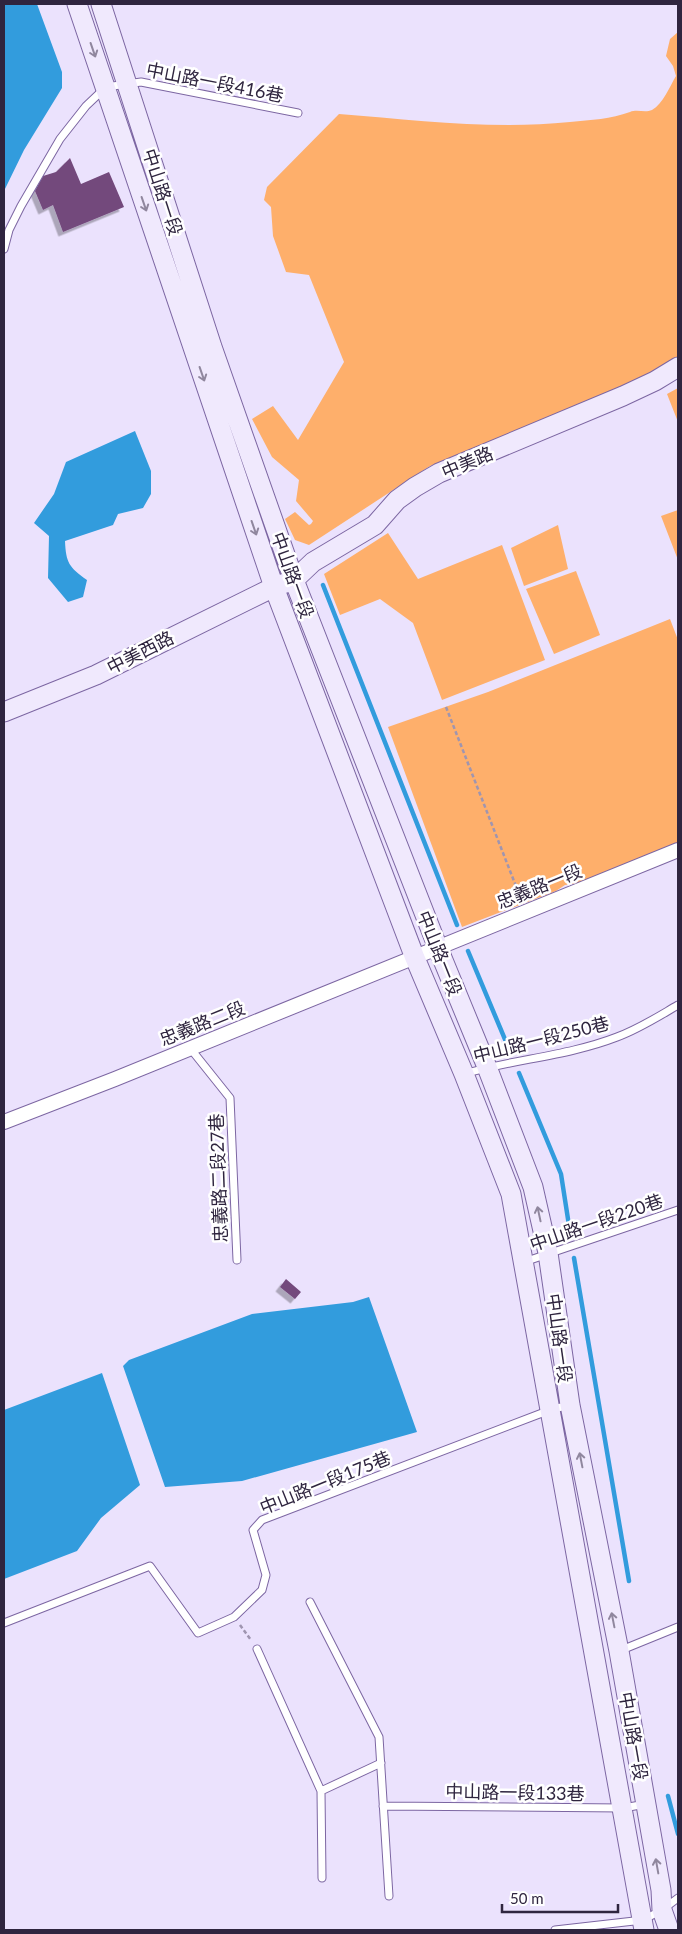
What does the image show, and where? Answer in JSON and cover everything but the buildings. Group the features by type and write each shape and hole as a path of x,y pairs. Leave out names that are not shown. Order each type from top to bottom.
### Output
{"street":[{"name":"中山路一段","path":"77,4 136,179 533,1187 548,1253 570,1405 619,1651 662,1890 662,1910 669,1930"},
{"name":"中山路一段","path":"101,4 157,174 203,349 274,587 415,958 464,1074 511,1194 644,1925"},
{"path":"136,179 157,174"},
{"name":"中美路","path":"274,587 294,580 313,562 374,525 398,500 414,487 439,473 623,396 678,367"},
{"name":"中美西路","path":"4,712 96,675 274,587"},
{"name":"忠義路一段","path":"415,958 678,850"},
{"name":"忠義路二段","path":"4,1122 415,958"}],"lane":[{"name":"中山路一段416巷","path":"106,87 141,82 298,113"},
{"path":"4,249 9,230 21,206 60,138 86,106 106,87"},
{"name":"中山路一段250巷","path":"464,1074 487,1067 554,1054 617,1037 678,1005"},
{"name":"忠義路二段27巷","path":"190,1048 230,1098 237,1260"},
{"name":"中山路一段220巷","path":"524,1262 678,1210"},
{"name":"中山路一段175巷","path":"4,1623 150,1566 198,1633 234,1617 262,1590 266,1575 253,1530 262,1520 550,1410 570,1405"},
{"path":"310,1602 379,1737 389,1896"},
{"path":"619,1651 678,1627"},
{"path":"258,1649 321,1791 322,1878"},
{"path":"321,1791 381,1763"},
{"name":"中山路一段133巷","path":"383,1806 622,1808 646,1804"},
{"path":"555,1930 644,1925 678,1898"}],"path":[{"path":"446,707 524,907 522,913"},
{"path":"234,1617 258,1649"}],"shaded area":[{"path":"678,32 678,358 629,385 430,466 309,545 295,540 285,519 295,512 309,525 313,521 296,501 299,480 272,457 252,419 273,406 298,440 344,362 309,275 286,272 273,236 271,207 264,200 267,187 339,114 484,125 513,125 593,120 633,111 652,110 663,99 676,76 673,66 666,56 670,39"},
{"path":"678,388 678,422 667,394"},
{"path":"678,510 678,560 661,516"},
{"path":"558,525 568,569 524,586 511,548"},
{"path":"388,533 418,579 502,545 545,660 442,700 413,623 380,599 340,615 324,574"},
{"path":"576,571 600,635 554,654 526,589"},
{"path":"670,619 678,640 678,851 608,879 565,885 556,891 462,927 388,727 488,692"}],"water":[{"path":"4,4 37,4 62,72 62,88 24,150 4,191"},
{"path":"135,431 151,471 151,494 143,508 118,514 113,525 65,541 66,555 72,568 87,580 83,597 68,602 48,578 49,536 34,523 54,494 66,462"},
{"path":"369,1297 417,1432 242,1481 165,1487 123,1366 129,1360 252,1314 353,1302"},
{"path":"102,1373 140,1485 101,1518 77,1551 4,1579 4,1410"}],"waterway":[{"path":"323,585 457,925"},
{"path":"468,951 509,1049"},
{"path":"519,1073 561,1174 570,1232"},
{"path":"574,1258 629,1581"},
{"path":"668,1796 678,1834"}]}
